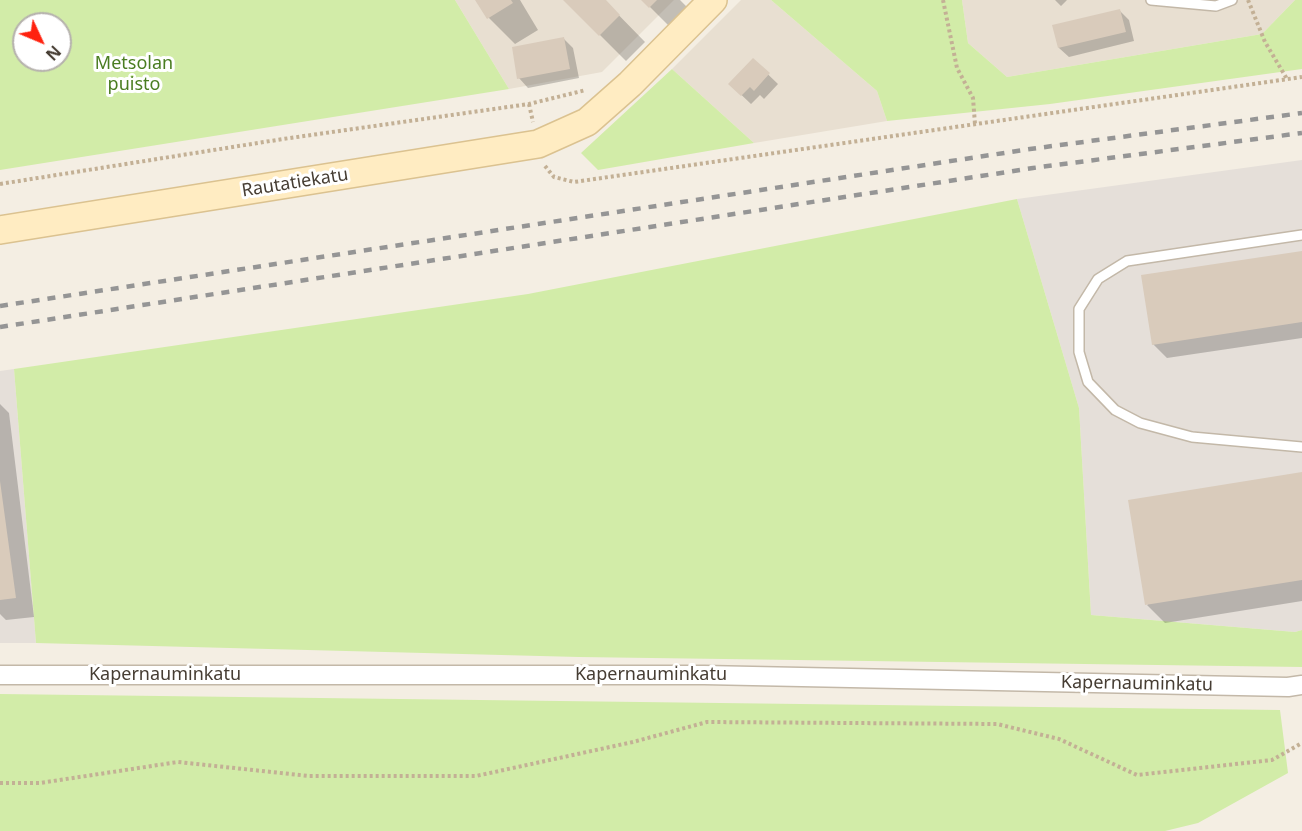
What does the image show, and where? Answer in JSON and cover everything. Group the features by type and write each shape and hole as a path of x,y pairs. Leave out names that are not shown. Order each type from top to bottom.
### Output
{"street":[{"name":"Rautatiekatu","path":"0,230 537,144 587,122 630,84 712,0"},
{"name":"Kapernauminkatu","path":"0,675 704,675 1288,687 1302,685"}],"lane":[{"path":"1151,0 1216,6 1232,0"},
{"path":"1302,235 1127,261 1098,279 1079,309 1079,352 1088,382 1115,410 1140,423 1192,437 1302,447"}],"path":[{"path":"943,0 957,68 973,98 975,124"},
{"path":"1248,0 1265,42 1287,79"},
{"path":"541,162 554,177 574,182 1302,77"},
{"path":"0,184 283,139 529,104 597,87"},
{"path":"0,783 40,783 178,762 309,776 476,776 633,742 707,723 997,724 1059,739 1137,775 1272,760 1302,743"}],"shaded area":[{"path":"455,0 674,0 602,72 509,89"},
{"path":"741,0 771,0 877,91 887,121 754,143 672,69"},
{"path":"962,0 1295,0 1262,34 1007,77 968,43"},
{"path":"1302,160 1302,630 1295,632 1091,615 1079,408 1017,199"},
{"path":"14,369 36,643 0,643 0,371"}],"green space":[{"name":"Metsolan puisto","path":"0,0 455,0 509,89 0,170"},
{"path":"771,0 962,0 968,43 1007,77 1262,34 1295,0 1302,0 1302,69 1050,104 887,121 877,91"},
{"path":"672,69 754,143 598,170 581,153"},
{"path":"1017,199 1079,408 1091,615 1295,632 1302,630 1302,667 579,657 36,643 14,369 528,294"},
{"path":"0,694 1280,710 1288,773 1198,823 1165,831 0,831"}],"building":[{"path":"475,0 511,0 513,3 487,19"},
{"path":"563,0 606,0 620,15 599,36"},
{"path":"641,0 657,0 649,8"},
{"path":"1120,9 1126,32 1058,48 1052,25"},
{"path":"564,37 570,69 517,79 512,47"},
{"path":"753,58 770,73 754,91 750,87 741,96 728,84"},
{"path":"1302,251 1302,322 1152,345 1141,275"},
{"path":"1302,472 1302,580 1145,605 1128,500"},
{"path":"0,481 16,598 0,600"}],"railway":[{"path":"0,306 1030,149 1302,113"},
{"path":"0,327 1033,168 1302,133"}]}
